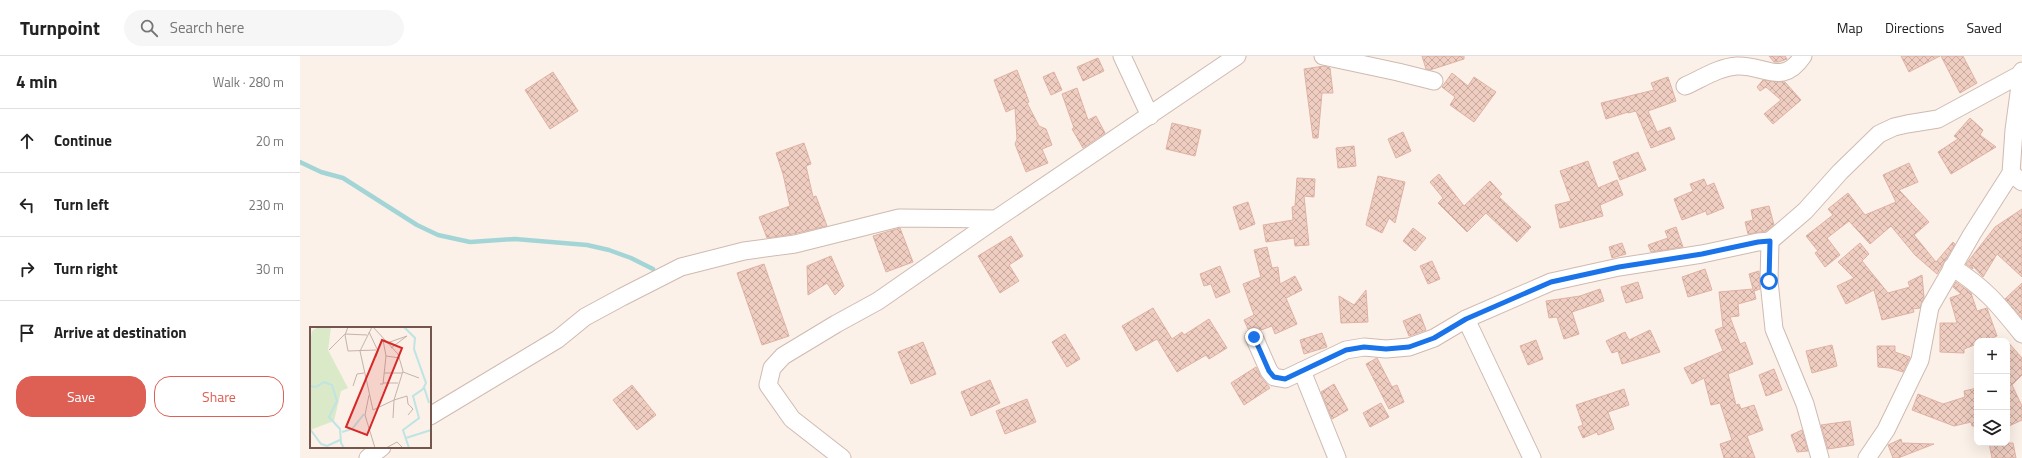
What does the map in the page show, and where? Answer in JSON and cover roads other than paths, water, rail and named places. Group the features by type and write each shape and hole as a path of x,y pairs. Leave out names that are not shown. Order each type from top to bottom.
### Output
{"street":[{"path":"1122,56 1150,116"},
{"path":"842,458 792,419 768,385 772,368 783,356 878,301 996,219 1237,56"},
{"path":"1323,56 1434,81"},
{"path":"1685,86 1727,68 1737,66 1782,73 1796,66 1803,56"},
{"path":"1867,458 1886,430 1920,360 1930,307 1952,267 2019,178 2021,73"},
{"path":"1254,337 1269,371 1274,377 1285,379 1346,350 1364,347 1386,349 1409,347 1434,338 1466,319 1551,282 1619,267 1702,254 1758,242 1770,241 1805,211 1840,172 1880,134 1894,127 1938,119 2021,73"},
{"path":"431,415 558,339 585,317 622,296 681,267 744,251 795,244 899,218 996,219"},
{"path":"1770,241 1769,281 1774,329 1805,404 1820,458"},
{"path":"1952,267 1988,293 2022,334"},
{"path":"1466,319 1532,458"},
{"path":"1302,371 1337,458"},
{"path":"368,458 381,448"}],"waterway":[{"path":"300,162 321,172 343,178 417,225 438,235 470,242 515,239 587,245 609,250 631,258 653,269"}]}
